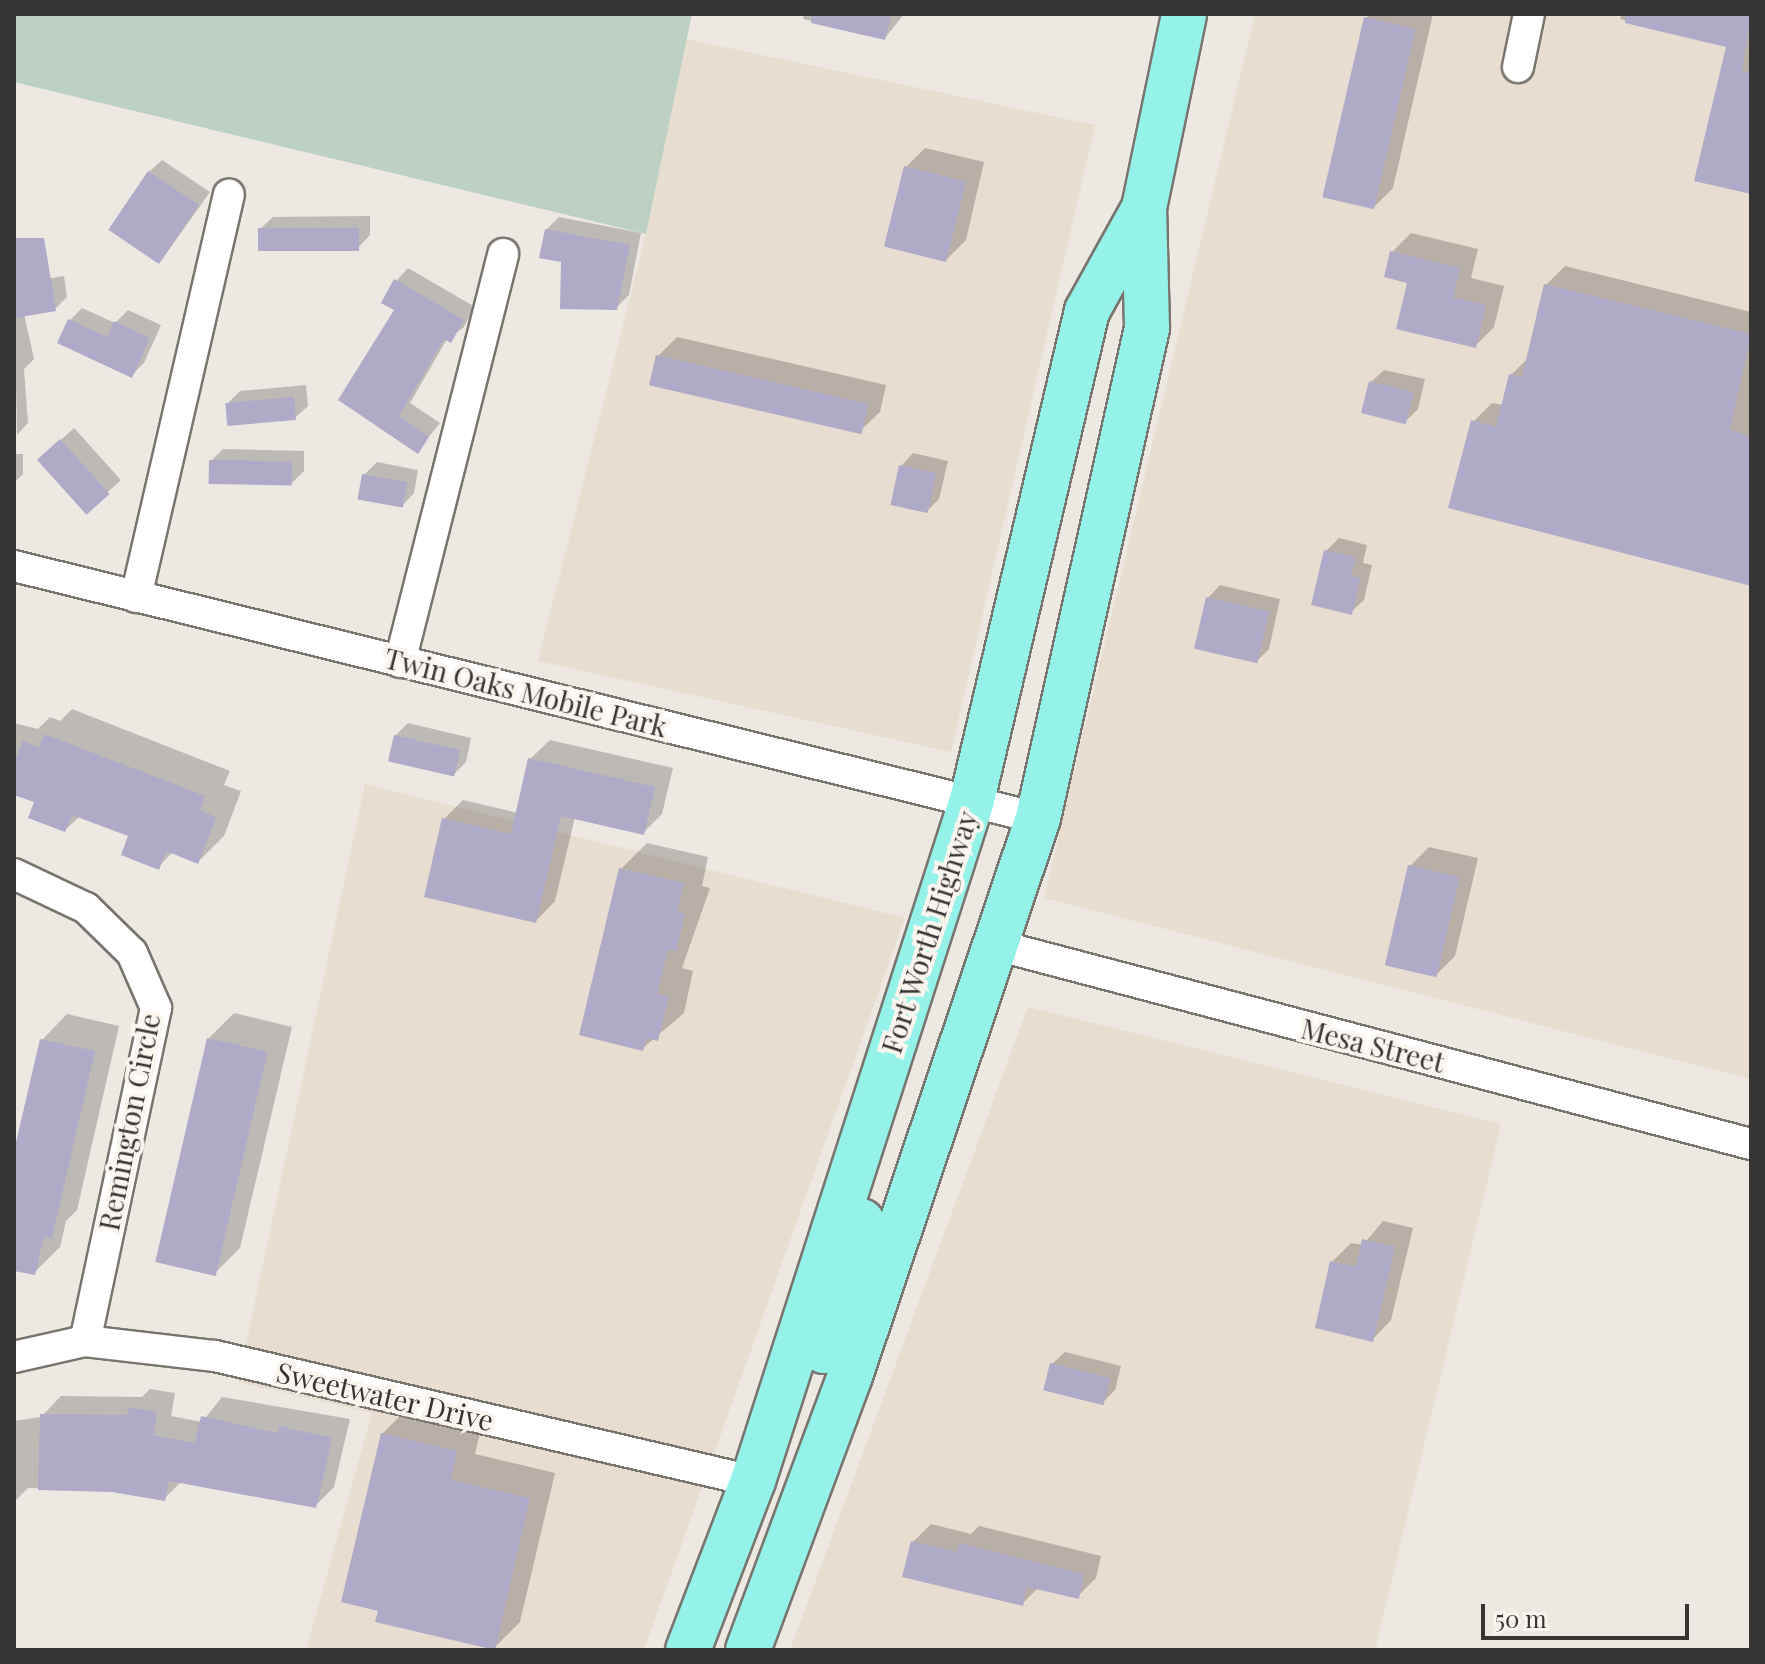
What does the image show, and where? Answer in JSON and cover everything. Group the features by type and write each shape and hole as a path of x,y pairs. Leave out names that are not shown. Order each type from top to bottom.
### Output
{"main road":[{"name":"Fort Worth Highway","path":"748,1650 821,1453 1038,818 1147,328 1144,208 1184,14"},
{"name":"Fort Worth Highway","path":"688,1650 753,1481 972,800 1087,311 1144,208"},
{"path":"821,1453 807,1426 806,1402 849,1283 870,1178 861,1145"},
{"path":"725,1650 769,1522 764,1492 753,1481"}],"street":[{"path":"1518,67 1529,14"},
{"path":"136,597 229,195"},
{"path":"400,662 503,254"},
{"name":"Twin Oaks Mobile Park","path":"14,566 1038,818"},
{"name":"Remington Circle","path":"14,874 86,908 132,953 156,1008 85,1341"},
{"name":"Mesa Street","path":"996,945 1751,1144"},
{"name":"Sweetwater Drive","path":"14,1357 85,1341 215,1356 753,1481"}],"shaded area":[{"path":"1255,14 1751,14 1751,1079 1044,898"},
{"path":"686,39 1095,125 951,752 538,661 646,234"},
{"path":"365,784 905,918 644,1650 306,1650 372,1413 238,1382"},
{"path":"1028,1007 1501,1124 1375,1650 790,1650"}],"green space":[{"path":"14,14 692,14 646,234 14,82"}],"building":[{"path":"812,14 891,14 885,40 811,23"},
{"path":"1626,14 1751,14 1742,71 1751,73 1751,194 1694,181 1726,47 1625,23"},
{"path":"1364,17 1416,29 1374,209 1322,197"},
{"path":"904,166 966,181 946,262 884,247"},
{"path":"148,171 199,205 159,264 108,230"},
{"path":"258,228 359,228 359,251 258,251"},
{"path":"545,229 630,245 617,310 560,309 561,262 539,258"},
{"path":"14,238 44,238 56,311 14,318"},
{"path":"1390,251 1460,268 1453,297 1486,305 1476,348 1396,329 1407,283 1384,277"},
{"path":"394,279 464,320 451,343 444,339 399,416 429,437 418,454 338,400 394,310 381,303"},
{"path":"1544,284 1751,334 1730,429 1751,437 1751,586 1448,508 1471,420 1496,427 1509,374 1522,377"},
{"path":"68,319 107,337 114,321 150,338 132,378 57,343"},
{"path":"656,355 868,404 861,434 649,385"},
{"path":"1369,381 1414,392 1406,424 1361,413"},
{"path":"294,397 296,420 227,426 225,403"},
{"path":"60,439 110,494 86,515 37,460"},
{"path":"209,460 292,461 292,485 209,484"},
{"path":"899,465 936,473 928,513 890,505"},
{"path":"362,474 407,482 403,508 357,500"},
{"path":"1324,550 1356,557 1351,576 1360,578 1352,615 1311,605"},
{"path":"1206,597 1269,612 1257,663 1194,649"},
{"path":"44,734 205,796 200,811 216,817 198,864 166,851 159,870 121,855 128,836 72,815 65,832 28,818 34,802 14,795 14,764 23,741 39,748"},
{"path":"394,735 460,750 454,777 388,761"},
{"path":"528,758 655,787 644,835 561,816 536,923 424,897 442,818 511,834"},
{"path":"1408,865 1460,877 1436,977 1385,965"},
{"path":"619,868 684,883 677,911 685,914 676,951 668,949 657,994 669,996 658,1041 647,1038 643,1051 579,1035"},
{"path":"207,1038 267,1052 216,1276 155,1262"},
{"path":"40,1039 95,1051 52,1238 44,1236 35,1275 14,1271 14,1151"},
{"path":"1362,1239 1395,1247 1373,1342 1315,1328 1330,1261 1356,1267"},
{"path":"1050,1363 1110,1378 1103,1405 1043,1390"},
{"path":"129,1407 157,1412 153,1435 195,1443 201,1416 278,1433 279,1426 332,1438 316,1508 169,1481 165,1501 112,1492 38,1490 40,1414 127,1415"},
{"path":"381,1433 457,1451 451,1480 530,1498 495,1650 375,1622 378,1611 341,1602"},
{"path":"911,1541 957,1552 959,1543 1084,1574 1079,1599 1027,1587 1023,1606 902,1577"}]}
